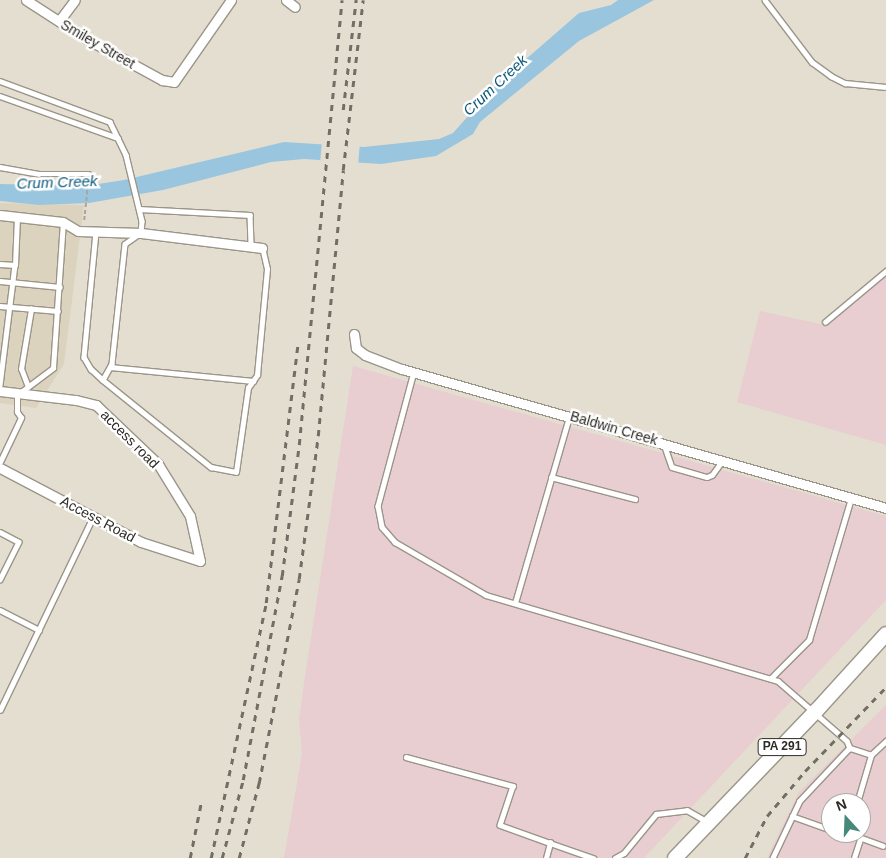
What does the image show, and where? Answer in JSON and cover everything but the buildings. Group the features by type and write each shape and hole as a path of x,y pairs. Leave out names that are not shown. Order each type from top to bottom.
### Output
{"main road":[{"name":"PA 291","path":"674,858 816,711 886,634"}],"street":[{"name":"Smiley Street","path":"26,0 162,80 174,82 231,0"},
{"path":"59,21 75,0"},
{"path":"286,0 295,7"},
{"path":"0,215 63,222 83,232 141,233 262,248"},
{"name":"Baldwin Creek","path":"354,334 356,348 364,355 414,372 569,415 886,508"},
{"name":"access road","path":"0,391 17,395 76,400 96,406 158,464 190,516 200,562"},
{"name":"Access Road","path":"0,468 141,542 200,562"}],"lane":[{"path":"765,0 812,62 831,76 845,83 886,86"},
{"path":"0,81 106,119 118,138 131,176 139,209 141,233 125,244 110,367 103,380"},
{"path":"0,96 118,138"},
{"path":"0,167 58,175 90,174"},
{"path":"139,209 250,215 251,247"},
{"path":"0,385 11,307 17,216"},
{"path":"0,462 21,418 17,412 17,395 53,368 63,222"},
{"path":"96,232 84,357 90,369 211,467 236,472 248,388 257,375 267,269 262,248"},
{"path":"0,264 15,266"},
{"path":"825,322 886,271"},
{"path":"0,281 60,287"},
{"path":"0,306 58,311"},
{"path":"28,387 22,369 31,308"},
{"path":"110,367 252,381"},
{"path":"414,372 378,506 378,519 394,542 472,589 771,678 786,685 816,711 850,748 871,755"},
{"path":"515,603 569,415"},
{"path":"664,443 672,467 707,477 712,475 723,460"},
{"path":"552,477 635,499"},
{"path":"771,678 809,640 851,498"},
{"path":"0,710 93,517"},
{"path":"0,532 19,542 0,580"},
{"path":"0,610 39,630"},
{"path":"860,793 871,755 886,741"},
{"path":"773,858 792,816 819,779 850,748"},
{"path":"406,757 513,786 500,825 593,858"},
{"path":"615,858 624,853 656,814 687,810 709,823"},
{"path":"792,816 821,826"},
{"path":"871,842 883,846"},
{"path":"546,858 550,843"},
{"path":"854,858 859,843"}],"path":[{"path":"83,232 86,208 85,184"}],"shaded area":[{"path":"0,203 84,205 64,364 36,408 0,403"},
{"path":"886,271 886,445 737,402 760,311 825,325"},
{"path":"353,366 886,516 886,600 644,858 284,858 302,754 299,720 304,683"},
{"path":"886,705 886,858 767,858 799,792"}],"water":[{"path":"618,0 654,0 579,41 480,122 473,134 436,156 381,164 304,159 271,162 163,190 89,203 39,205 0,201 0,184 85,186 124,180 284,142 364,147 439,139 453,133 495,86 579,13 611,5"}],"pier":[{"path":"322,141 360,144 358,165 320,162"}],"railway":[{"path":"222,858 243,780 282,576 299,445 342,0"},
{"path":"343,110 356,0"},
{"path":"239,858 259,783 299,579 318,436 343,170 363,0"},
{"path":"211,858 266,603 298,342"},
{"path":"745,858 767,816 805,771 886,687"},
{"path":"190,858 201,803"}],"water label":[{"name":"Crum Creek","path":"495,85"},
{"name":"Crum Creek","path":"57,182"}]}
